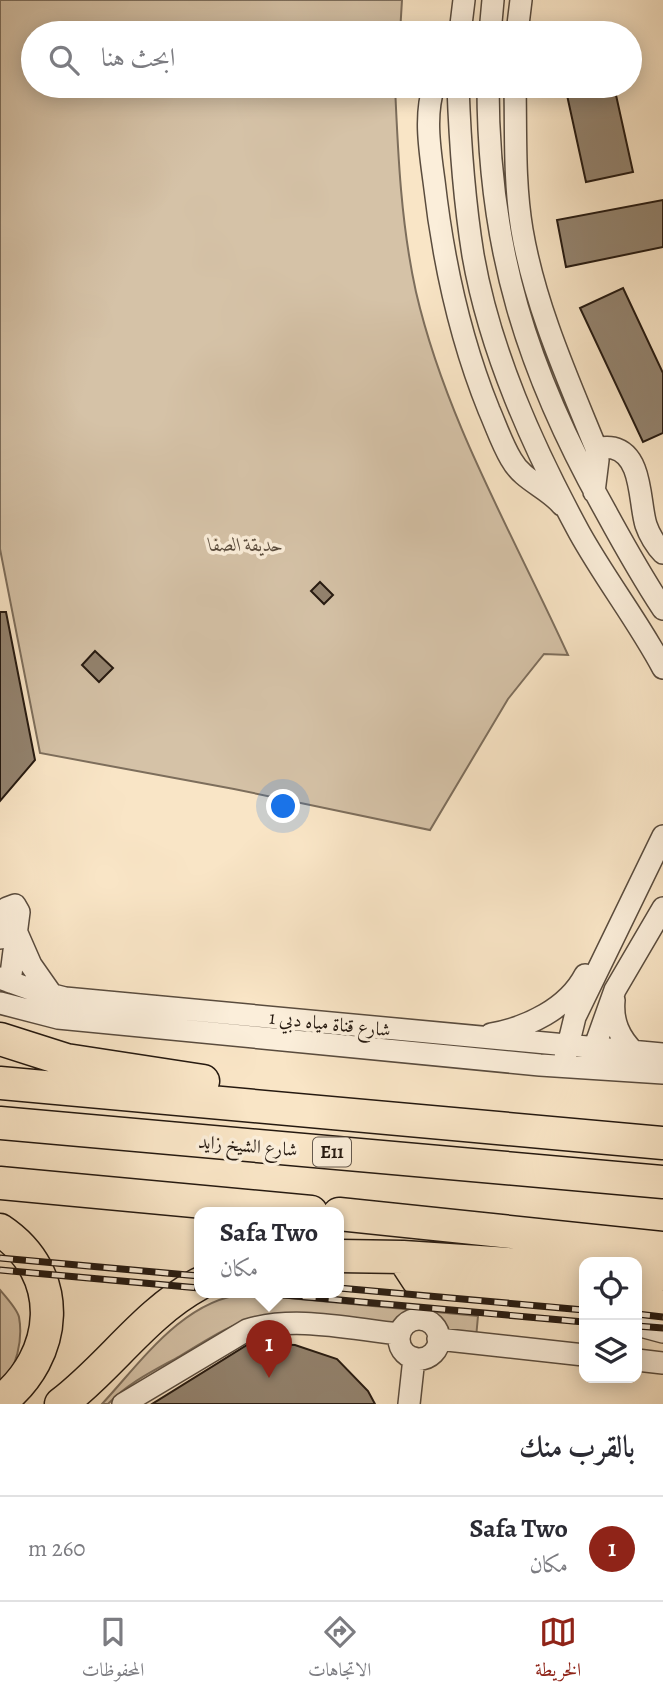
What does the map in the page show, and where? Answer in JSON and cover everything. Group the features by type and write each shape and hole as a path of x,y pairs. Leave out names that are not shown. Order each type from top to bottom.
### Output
{"highway":[{"path":"0,1039 66,1060 272,1092 375,1116"},
{"path":"0,1083 663,1143"},
{"name":"شارع الشيخ زايد","path":"0,1123 663,1182"},
{"path":"0,1183 257,1207"},
{"path":"344,1215 663,1248"},
{"path":"0,1230 24,1250 34,1264 41,1279 48,1313 42,1347 35,1363 14,1391 0,1402"},
{"path":"344,1256 403,1257 579,1269"},
{"path":"403,1257 418,1280 579,1294"},
{"path":"642,1272 663,1274"},
{"path":"61,1404 93,1377 157,1313 194,1287"},
{"path":"642,1301 663,1307"}],"street":[{"path":"461,21 464,0"},
{"path":"490,21 493,0"},
{"path":"518,21 521,0"},
{"path":"430,98 432,169 447,275 461,331 480,388 519,472 554,496 571,516"},
{"path":"459,98 463,175 474,257 497,345 533,439 571,516 663,668"},
{"path":"488,98 490,167 495,212 520,321 548,397 594,492 663,608"},
{"path":"515,98 519,208 532,274 557,351 596,448 598,460 594,492"},
{"path":"495,212 503,177 516,155"},
{"path":"463,175 474,192 478,206 486,260 503,320 513,330 520,321"},
{"path":"596,448 614,448 625,456 634,468 642,493 646,524 663,553"},
{"path":"562,1066 575,1017 663,836"},
{"path":"472,1037 517,1027 562,1003 582,982 620,913 630,908"},
{"path":"591,1059 615,990 663,908"},
{"path":"5,930 5,980"},
{"path":"5,930 52,995"},
{"name":"شارع قناة مياه دبي 1","path":"5,980 52,995 567,1045 591,1059 663,1073"},
{"path":"615,990 614,1017 624,1042 634,1052"},
{"name":"شارع قناة مياه دبي 1","path":"0,1003 58,1018 562,1066 634,1052 663,1054"},
{"path":"424,1320 434,1327 438,1339 430,1354 414,1358 402,1349 399,1335 405,1323 424,1320"},
{"path":"123,1404 247,1330 263,1325 284,1322 399,1335"},
{"path":"642,1326 663,1332"},
{"path":"438,1339 579,1354"},
{"path":"409,1404 414,1358"},
{"path":"642,1361 663,1363"}],"green space":[{"name":"حديقة الصفا","path":"0,0 402,0 401,21 21,21 21,98 396,98 407,241 416,292 429,340 463,432 568,655 544,654 508,699 430,830 234,789 40,753 0,549"},
{"path":"0,1290 18,1314 20,1335 15,1362 0,1384"},
{"path":"287,1298 478,1316 476,1338 450,1335 439,1322 417,1314 393,1323 274,1315 260,1317 235,1325 214,1336 133,1383 108,1404 102,1404 148,1352 183,1320 223,1299"}],"building":[{"path":"568,98 617,98 633,172 586,182"},
{"path":"663,200 663,247 566,267 557,220"},
{"path":"623,288 663,373 663,433 643,442 580,308"},
{"path":"320,582 333,595 324,604 311,591"},
{"path":"0,612 6,612 35,760 0,801"},
{"path":"95,651 113,668 99,682 82,665"},
{"path":"247,1345 295,1345 337,1359 368,1391 375,1404 152,1404"}],"railway":[{"path":"0,1258 194,1276"},
{"path":"0,1270 194,1288"},
{"path":"344,1288 579,1310"},
{"path":"318,1298 579,1322"},
{"path":"642,1315 663,1317"},
{"path":"642,1326 663,1328"}],"place":[{"name":"Safa Two","path":"269,1378"}]}
